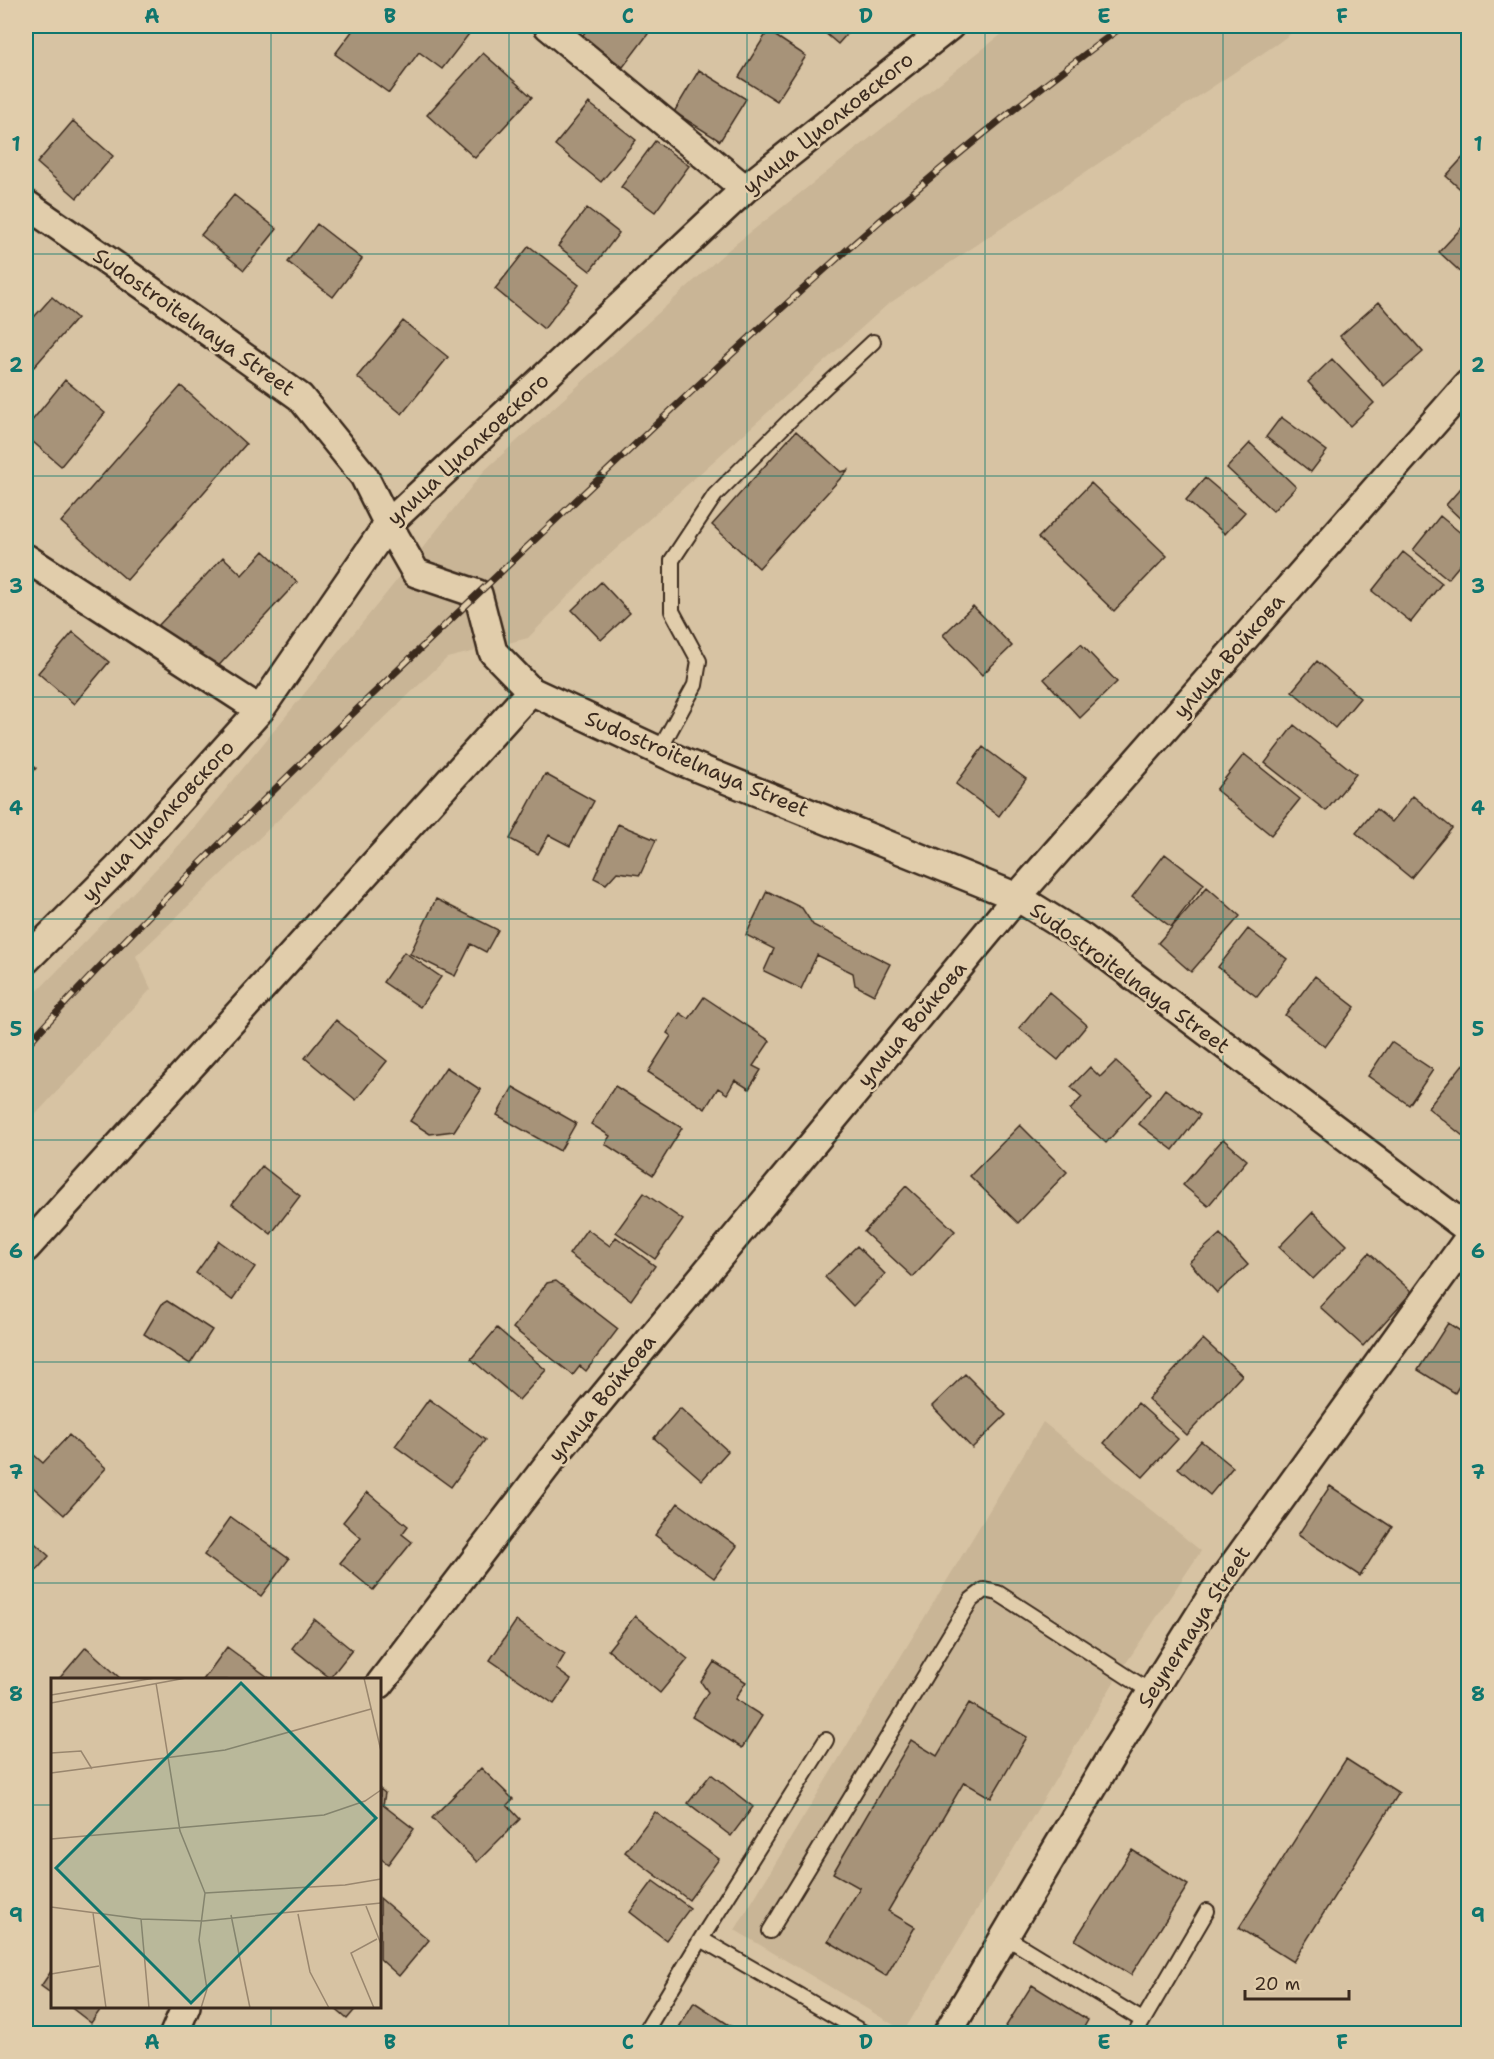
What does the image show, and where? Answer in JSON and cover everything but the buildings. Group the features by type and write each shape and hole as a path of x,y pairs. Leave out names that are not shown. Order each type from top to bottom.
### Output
{"street":[{"path":"548,26 745,189"},
{"name":"улица Циолковского","path":"26,960 117,868 260,710 388,524 745,189 950,26"},
{"name":"Sudostroitelnaya Street","path":"26,204 300,397 364,476 416,573 478,594 493,652 531,691 659,751 1017,897 1083,938 1468,1229"},
{"name":"улица Войкова","path":"381,1683 559,1450 1017,897 1468,384"},
{"path":"26,558 260,710"},
{"path":"26,1248 531,691"},
{"name":"Seynernaya Street","path":"947,2034 1112,1755 1214,1592 1468,1239"},
{"path":"174,2034 186,2008"}],"lane":[{"path":"659,751 694,685 699,661 672,611 672,560 715,495 873,342"},
{"path":"770,1931 971,1600 984,1590 998,1593 1151,1692"},
{"path":"644,2034 826,1740"},
{"path":"1134,2034 1207,1911"},
{"path":"1004,1936 1142,2020"},
{"path":"701,1940 866,2034"}],"shaded area":[{"path":"1012,26 1301,26 887,305 597,566 528,638 447,658 136,956 151,989 26,1125 26,1003 185,839 484,471 728,250"},
{"path":"1043,1422 1201,1551 1120,1672 904,2031 735,1930"}],"railway":[{"path":"26,1046 151,913 280,784 754,333 898,205 971,144 1123,26"}]}
